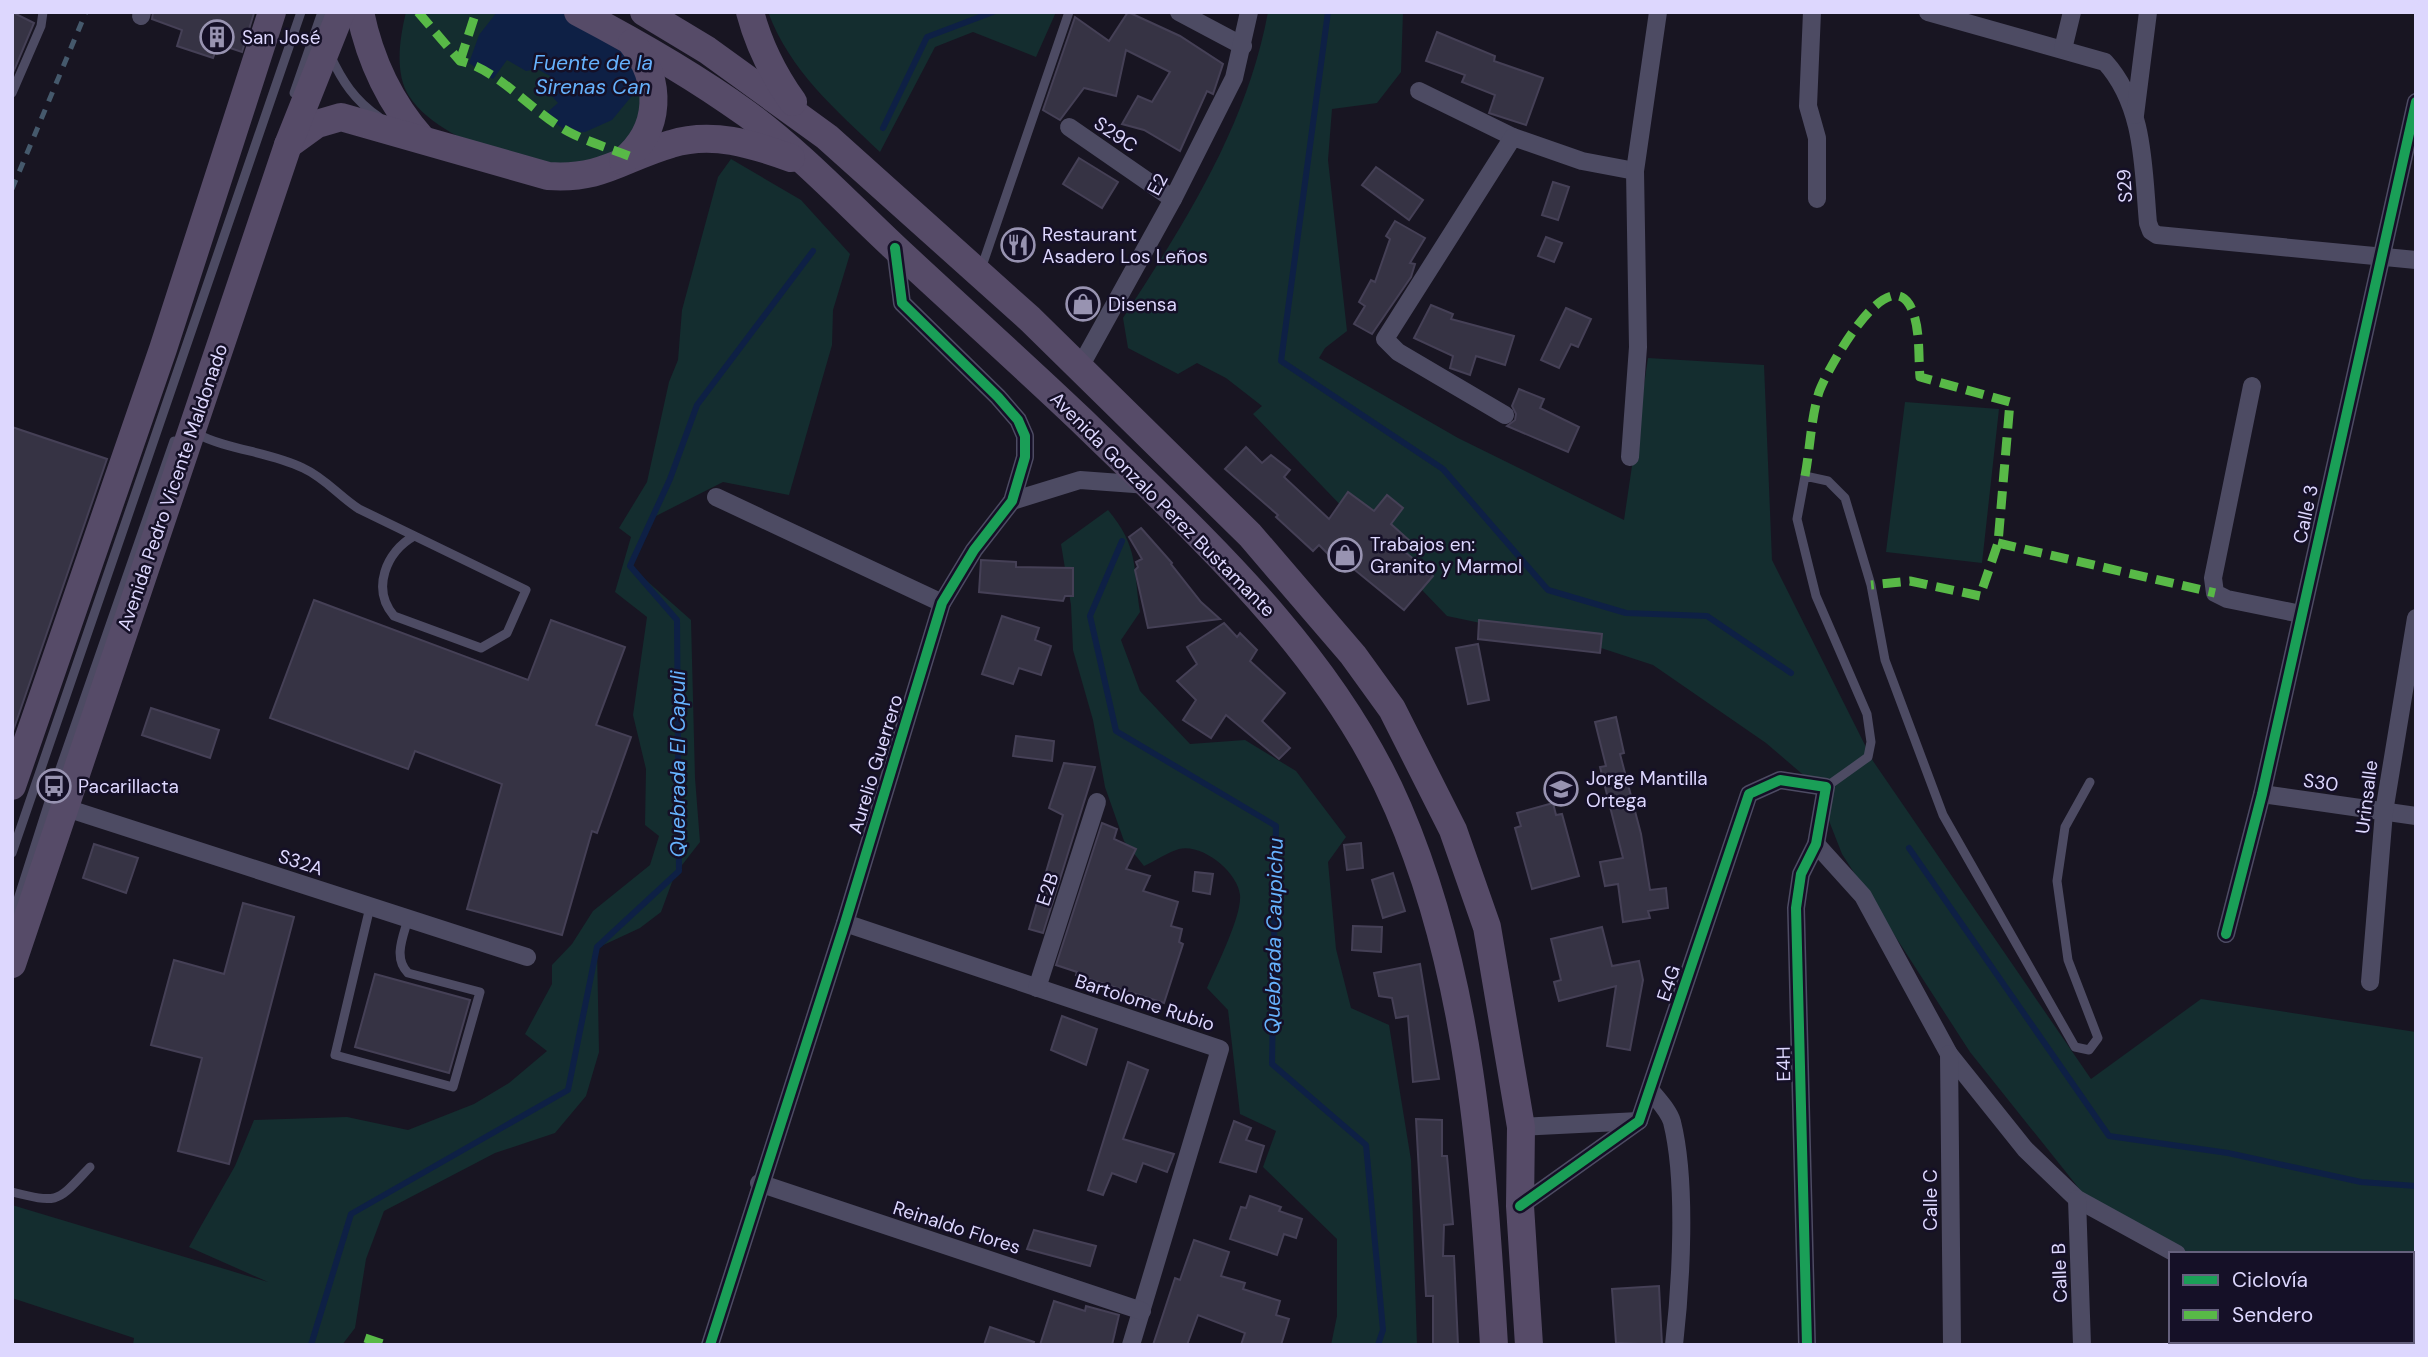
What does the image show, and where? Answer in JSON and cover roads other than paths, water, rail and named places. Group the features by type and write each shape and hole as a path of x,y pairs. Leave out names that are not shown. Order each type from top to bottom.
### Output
{"main road":[{"path":"12,786 158,362 272,12"},
{"path":"360,12 368,26 383,83 407,122 422,139"},
{"name":"Avenida Gonzalo Perez Bustamante","path":"579,12 691,75 750,117 806,163 895,248 1025,365 1214,549 1281,623 1336,698 1373,758 1399,810 1435,915 1465,1035 1485,1192 1494,1345"},
{"name":"Avenida Gonzalo Perez Bustamante","path":"644,12 727,64 827,137 1080,367 1250,535 1353,655 1392,709 1452,830 1487,927 1521,1127 1520,1206 1529,1345"},
{"path":"750,12 757,39 775,75 798,109 827,137"},
{"name":"Avenida Pedro Vicente Maldonado","path":"12,964 184,430 288,145 328,49 326,13"},
{"path":"620,163 643,139 652,116 655,97 649,69 628,38"},
{"path":"288,145 317,124 341,117 548,176 575,178 596,174 673,143 706,138 740,141 806,163"}],"street":[{"path":"1180,12 1242,46"},
{"name":"E2","path":"1080,367 1173,199 1234,78 1249,12"},
{"path":"1630,457 1638,347 1635,171 1658,12"},
{"path":"1812,12 1808,106 1817,138 1817,199"},
{"name":"S29","path":"1928,12 2105,62 2135,115 2141,135 2151,232 2157,235 2416,260"},
{"path":"2063,49 2071,12"},
{"path":"2135,115 2148,12"},
{"path":"1419,90 1513,137 1582,161 1635,171"},
{"name":"Calle 3","path":"2226,934 2262,794 2416,102"},
{"name":"S29C","path":"1069,127 1173,199"},
{"path":"1505,415 1398,352 1385,339 1513,137"},
{"name":"Aurelio Guerrero","path":"710,1345 759,1184 845,923 942,603 974,550 1012,501 1026,457 1025,436 1018,420 999,397 902,303 895,248"},
{"path":"2252,386 2213,578 2215,593 2227,599 2301,614"},
{"path":"1012,501 1080,480 1149,485"},
{"path":"716,497 942,603"},
{"name":"Urinsalle","path":"2370,982 2384,813 2416,618"},
{"name":"E4G","path":"1639,1121 1749,794 1780,780 1826,787"},
{"name":"E4H","path":"1807,1345 1796,908 1801,874 1816,844 1826,787"},
{"name":"S30","path":"2262,794 2416,816"},
{"name":"E2B","path":"1037,988 1097,802"},
{"name":"S32A","path":"63,807 527,957"},
{"path":"1816,844 1864,895 1950,1054 2025,1149 2077,1199 2173,1252"},
{"name":"Bartolome Rubio","path":"845,923 1220,1049 1131,1345"},
{"name":"Calle C","path":"1950,1054 1952,1345"},
{"path":"1651,1091 1672,1119 1678,1163 1679,1301 1674,1345"},
{"path":"1521,1127 1639,1121"},
{"path":"1520,1206 1639,1121"},
{"name":"Reinaldo Flores","path":"759,1184 1142,1311"},
{"name":"Calle B","path":"2077,1199 2082,1345"}],"lane":[{"path":"12,93 41,26 43,12"},
{"path":"12,853 301,12"},
{"path":"979,274 1069,12"},
{"path":"292,100 326,13"},
{"path":"328,49 341,80 362,106 390,125 422,139"},
{"path":"12,919 54,786 184,430 232,450 277,458 303,467 324,479 339,496 359,509 526,590 507,633 481,648 394,616 384,604 383,575 400,544 414,536"},
{"path":"1826,787 1868,757 1871,742 1867,714 1816,597 1797,519 1805,476 1828,481 1845,498 1871,585 1885,660 1943,815 2074,1046 2089,1050 2098,1038 2068,960 2057,881 2065,827 2090,782"},
{"path":"370,906 335,1055 453,1087 480,992 408,972 401,966 399,956 408,919"},
{"path":"12,1192 45,1200 61,1198 90,1167"}],"water":[{"name":"Fuente de la Sirenas Can","path":"497,12 560,12 617,38 645,60 631,97 612,120 585,132 568,132 544,115 558,103 550,94 550,76 537,69 526,71 507,60 493,79 469,63 479,35"}],"waterway":[{"path":"883,128 927,37 993,12"},
{"path":"1328,12 1281,361 1443,469 1548,590 1626,613 1707,616 1791,673"},
{"name":"Quebrada El Capuli","path":"311,1345 351,1214 568,1090 597,947 679,871 677,620 630,566 670,479 697,405 813,251"},
{"name":"Quebrada Caupichu","path":"1122,541 1090,616 1116,731 1276,826 1272,1064 1366,1145 1383,1330 1378,1345"},
{"path":"1909,848 2109,1136 2228,1153 2361,1182 2416,1186"}],"railway":[{"path":"12,189 86,12"}],"place":[{"name":"San José","path":"217,37"},
{"name":"Restaurant Asadero Los Leños","path":"1018,245"},
{"name":"Disensa","path":"1083,304"},
{"name":"Trabajos en: Granito y Marmol","path":"1345,555"},
{"name":"Pacarillacta","path":"54,786"},
{"name":"Jorge Mantilla Ortega","path":"1561,789"}]}
